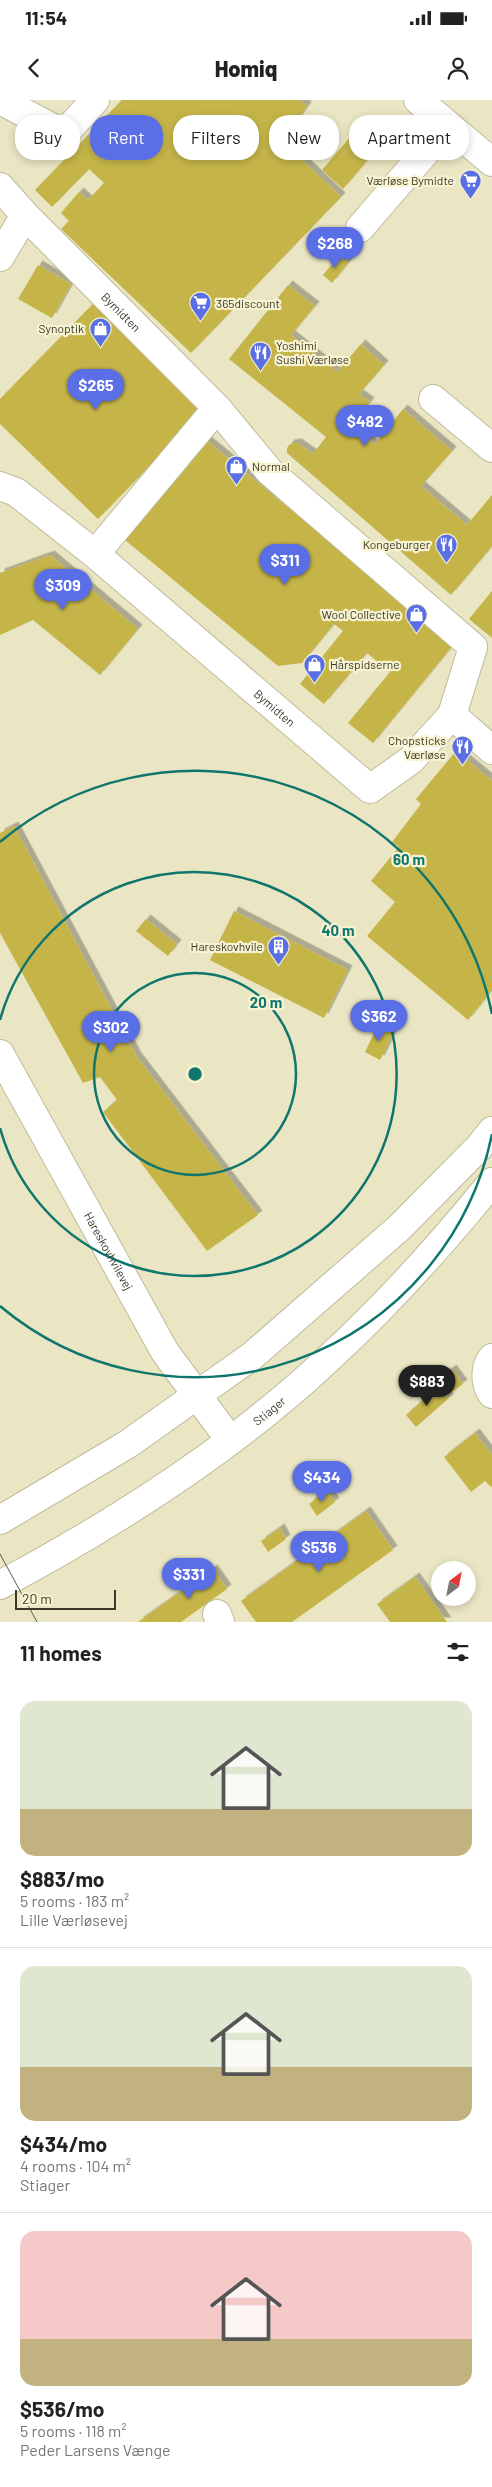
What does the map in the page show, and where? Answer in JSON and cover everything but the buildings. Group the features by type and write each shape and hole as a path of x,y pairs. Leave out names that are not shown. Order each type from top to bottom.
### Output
{"street":[{"path":"0,100 64,134 95,100"},
{"path":"418,100 435,115"},
{"path":"469,143 492,162"},
{"path":"360,228 419,160"},
{"name":"Bymidten","path":"0,187 25,215 217,408 270,472 473,647 452,715 411,760 370,789 95,554 16,492 0,486"},
{"path":"0,257 7,241 25,215"},
{"path":"433,399 492,448"},
{"path":"95,554 217,408"},
{"path":"452,715 492,750"},
{"name":"Hareskovhvilevej","path":"0,1054 165,1352 197,1398 230,1440"},
{"path":"0,1520 120,1450 197,1398 252,1356 400,1227 480,1146 492,1131"},
{"name":"Stiager","path":"0,1585 94,1531 230,1440 327,1360 437,1250 492,1182"},
{"path":"492,1358 487,1364 487,1386 492,1394"}],"tram line":[{"path":"0,1554 37,1622"}],"place":[{"name":"Værløse Bymidte","path":"470,199"},
{"name":"365discount","path":"200,322"},
{"name":"Synoptik","path":"100,347"},
{"name":"Yoshimi Sushi Værløse","path":"260,371"},
{"name":"Normal","path":"236,485"},
{"name":"Kongeburger","path":"446,563"},
{"name":"Wool Collective","path":"417,633"},
{"name":"Hårspidserne","path":"314,683"},
{"name":"Chopsticks Værløse","path":"462,766"},
{"name":"Hareskovhvile","path":"279,965"}]}
